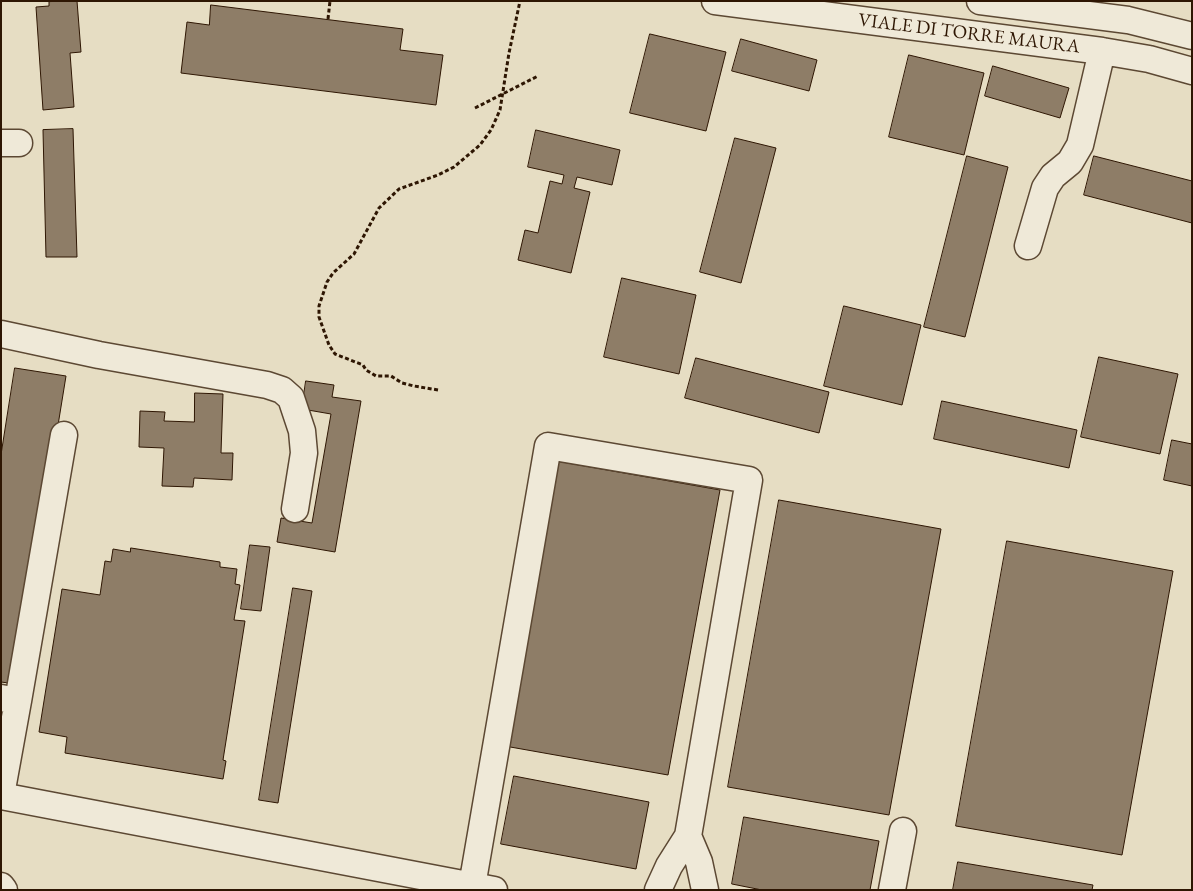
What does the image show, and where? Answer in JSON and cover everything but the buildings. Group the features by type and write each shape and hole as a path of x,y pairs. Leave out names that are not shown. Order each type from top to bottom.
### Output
{"street":[{"name":"VIALE DI TORRE MAURA","path":"715,1 1102,51 1148,59 1192,72"},
{"name":"VIALE DI TORRE MAURA","path":"980,1 1128,20 1192,36"},
{"path":"1028,246 1045,188 1053,176 1070,162 1080,145 1102,51"},
{"path":"1,334 268,385 282,390 291,398 302,431 304,453 295,509"},
{"path":"64,435 10,699 1,796 483,888 548,446 749,480 688,836 669,866 658,890"},
{"path":"892,890 903,831"},
{"path":"688,836 699,862 705,890"},
{"path":"1,886 4,890"}],"path":[{"path":"328,19 330,1"},
{"path":"438,390 402,383 391,376 376,376 366,370 363,365 335,354 328,345 319,317 319,306 326,282 333,272 354,254 379,208 399,189 446,171 480,145 491,130 500,110 520,1"},
{"path":"475,108 538,76"}]}
